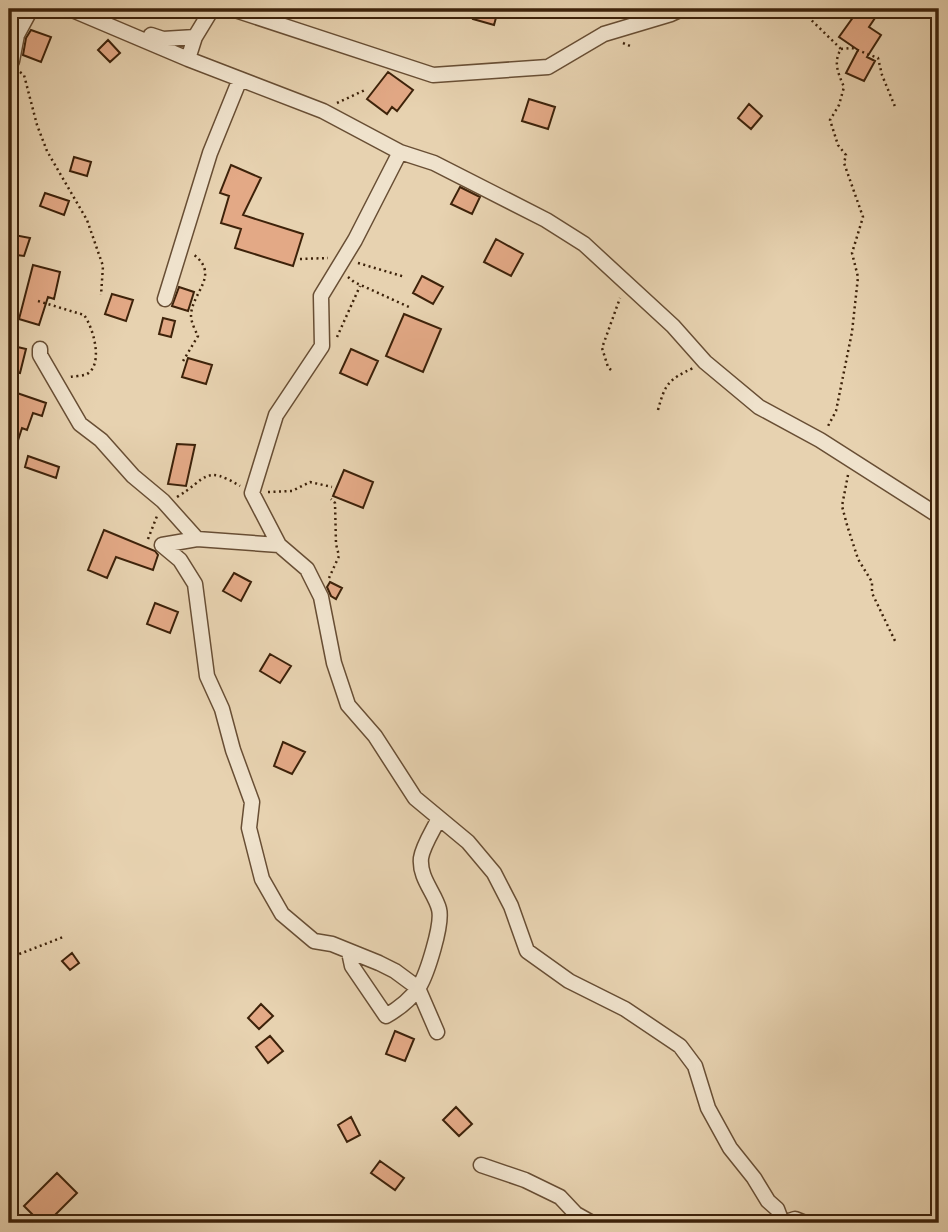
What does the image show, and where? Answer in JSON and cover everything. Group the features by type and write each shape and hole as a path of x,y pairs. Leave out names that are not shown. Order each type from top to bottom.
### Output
{"street":[{"path":"13,65 17,35 31,9"},
{"path":"70,9 188,59 323,111 400,152 434,163 546,220 584,243 673,326 705,362 758,407 820,440 939,516"},
{"path":"188,59 195,37 212,9"},
{"path":"232,9 433,75 548,67 604,34 682,9"},
{"path":"125,31 163,39 195,37"},
{"path":"165,299 210,153 240,79"},
{"path":"400,152 321,296 322,346 276,415 252,494 279,545 307,569 321,597 334,663 348,705 375,736 415,799 468,842 494,873 511,906 527,951 569,981 625,1009 680,1046 695,1066 708,1108 730,1147 768,1201 777,1209 781,1223 794,1219 805,1223"},
{"path":"40,349 40,355 80,424 101,440 114,458 166,505 197,539"},
{"path":"279,545 197,539 162,545 180,560 195,584 207,676 222,709 251,802 249,828 262,879 282,914 314,941 332,944 396,971 418,988 437,1032"},
{"path":"348,952 352,966 386,1016 398,1009 418,988 427,970 437,931 439,910 426,887 421,858 439,818"},
{"path":"481,1165 560,1196 576,1214 592,1223"}],"path":[{"path":"800,9 841,49 852,48 878,58 896,109"},
{"path":"820,440 836,411 843,379 858,277 852,253 863,217 844,163 846,155 838,145 830,120 839,105 844,87 836,58 841,49"},
{"path":"13,65 24,75 47,151 87,220 103,266 102,295"},
{"path":"9,72 9,94"},
{"path":"183,247 197,258 204,270 205,279 191,310 198,336 183,361"},
{"path":"300,259 350,261 405,276"},
{"path":"341,261 346,274 360,285 409,307"},
{"path":"611,370 602,348 626,281"},
{"path":"335,341 360,285"},
{"path":"38,301 85,315 95,336 92,369 87,374 52,376"},
{"path":"657,410 663,389 672,378 705,362"},
{"path":"853,462 845,481 842,506 858,559 872,582 872,593 896,643"},
{"path":"150,545 148,538 156,517 166,505 195,486 202,477 212,473 223,475 252,494 292,491 310,482 332,487"},
{"path":"321,597 339,556 335,503 331,499"},
{"path":"9,958 63,937"}],"building":[{"path":"476,9 497,14 494,25 473,19"},
{"path":"859,9 881,9 869,27 881,35 867,57 875,61 864,81 846,73 858,50 839,37"},
{"path":"31,30 51,37 41,62 23,55 26,38"},
{"path":"108,40 120,53 110,62 98,50"},
{"path":"388,72 413,90 397,111 392,107 387,114 367,99"},
{"path":"529,99 555,107 548,129 522,121"},
{"path":"749,104 762,116 751,129 738,118"},
{"path":"74,157 91,162 87,176 70,171"},
{"path":"231,165 261,178 243,215 303,234 293,266 235,248 241,229 221,223 229,196 220,193"},
{"path":"460,187 480,197 472,214 451,204"},
{"path":"45,193 69,201 64,215 40,206"},
{"path":"9,234 30,238 24,256 9,254"},
{"path":"496,239 523,254 511,276 484,262"},
{"path":"33,265 60,272 54,299 48,297 39,325 19,319"},
{"path":"422,276 443,287 433,304 413,293"},
{"path":"179,287 194,292 188,311 172,306"},
{"path":"112,294 133,300 126,321 105,314"},
{"path":"404,314 441,329 423,372 386,356"},
{"path":"163,318 175,321 171,337 159,334"},
{"path":"9,345 26,349 20,373 9,371"},
{"path":"351,349 378,361 367,385 340,373"},
{"path":"188,358 212,365 206,384 182,377"},
{"path":"17,393 46,403 42,416 33,413 27,430 22,428 11,462 9,419"},
{"path":"177,444 195,445 186,486 168,484"},
{"path":"28,456 59,467 56,478 25,467"},
{"path":"344,470 373,482 363,508 333,496"},
{"path":"104,530 155,551 158,555 153,570 116,557 107,578 88,570"},
{"path":"234,573 251,582 241,601 223,591"},
{"path":"330,582 342,588 336,599 331,596 327,587"},
{"path":"155,603 178,612 170,633 147,624"},
{"path":"270,654 291,666 280,683 260,671"},
{"path":"283,742 305,752 292,774 274,766"},
{"path":"72,953 79,963 70,970 62,961"},
{"path":"261,1004 273,1016 259,1029 248,1018"},
{"path":"395,1031 414,1039 405,1061 386,1054"},
{"path":"270,1036 283,1051 268,1063 256,1047"},
{"path":"456,1107 472,1124 459,1136 443,1120"},
{"path":"351,1117 360,1135 347,1142 338,1125"},
{"path":"380,1161 404,1178 395,1190 371,1173"},
{"path":"57,1173 77,1193 47,1223 41,1223 24,1206"}]}
